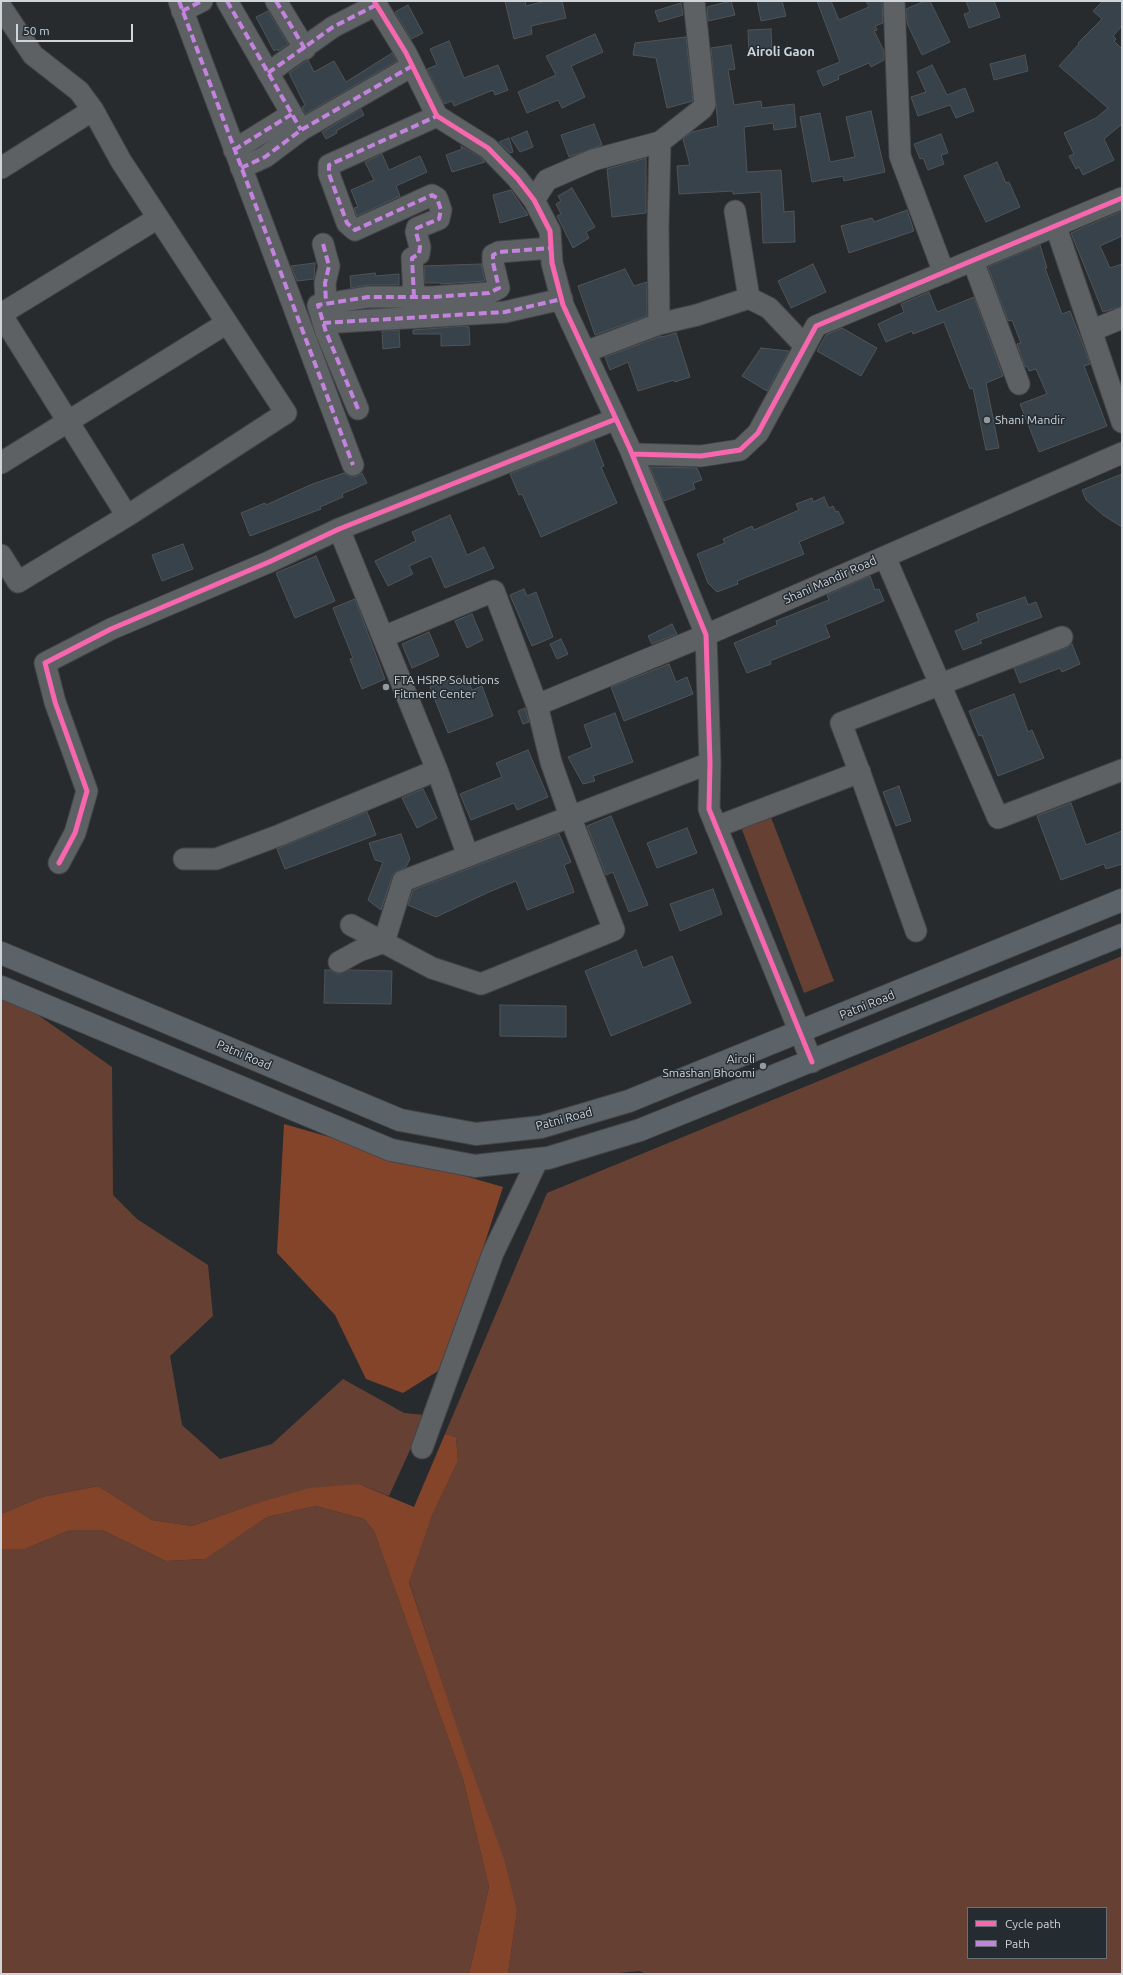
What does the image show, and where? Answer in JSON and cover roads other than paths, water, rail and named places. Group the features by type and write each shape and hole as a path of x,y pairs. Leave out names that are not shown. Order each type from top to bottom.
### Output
{"main road":[{"name":"Patni Road","path":"1,953 400,1120 476,1134 541,1127 629,1101 1122,900"},
{"path":"1,987 391,1150 475,1166 548,1158 640,1130 812,1062 1122,935"}],"street":[{"path":"202,1 180,6 353,465"},
{"path":"227,1 297,122"},
{"path":"276,1 305,49"},
{"path":"534,200 546,180 594,160 660,142 702,109 705,104 694,1"},
{"path":"894,1 900,156 944,273"},
{"path":"268,73 305,49 333,27 375,3 412,66 437,116 488,148 517,178 534,200 550,231 552,263 562,299 632,454 706,635 710,763 708,809 812,1062"},
{"path":"1,7 33,55 79,91 93,110 121,161 286,413 127,516 18,582 1,555"},
{"path":"237,159 265,157 297,122 412,66"},
{"path":"1,168 93,110"},
{"path":"414,297 412,258 419,254 420,247 416,232 417,228 439,219 441,210 437,198 432,195 355,230 347,223 330,174 329,165 437,116"},
{"path":"659,324 658,226 660,142"},
{"path":"632,454 700,456 740,450 758,433 816,326 1056,227 1122,198"},
{"path":"735,211 749,298"},
{"path":"127,516 1,314 158,218"},
{"path":"1056,227 1122,422"},
{"path":"323,244 329,266 325,283 325,313 358,409"},
{"path":"325,313 368,297 414,297 489,293 499,288 493,263 493,255 499,252 551,248"},
{"path":"973,261 1019,384"},
{"path":"585,352 659,324 697,315 749,298 769,308 805,346"},
{"path":"325,313 505,312 562,299"},
{"path":"1091,331 1122,318"},
{"path":"1,463 227,323"},
{"path":"59,863 76,834 87,791 55,702 45,663 111,629 269,562 339,529 616,419"},
{"name":"Shani Mandir Road","path":"537,705 706,635 1121,455"},
{"path":"339,529 437,770 468,856"},
{"path":"885,557 998,818 1122,770"},
{"path":"351,925 432,968 481,984 614,930 570,816 551,762 537,705 494,591 383,638"},
{"path":"916,931 860,772 841,723 1062,637"},
{"path":"384,942 403,881 710,763"},
{"path":"184,859 216,859 280,835 437,770"},
{"path":"716,827 860,772"},
{"path":"339,962 384,942"},
{"path":"422,1448 493,1253 538,1159"}],"place":[{"name":"Shani Mandir","path":"987,420"},
{"name":"FTA HSRP Solutions Fitment Center","path":"386,687"},
{"name":"Airoli Smashan Bhoomi","path":"763,1066"}],"district":[{"name":"Airoli Gaon","path":"781,52"}]}
